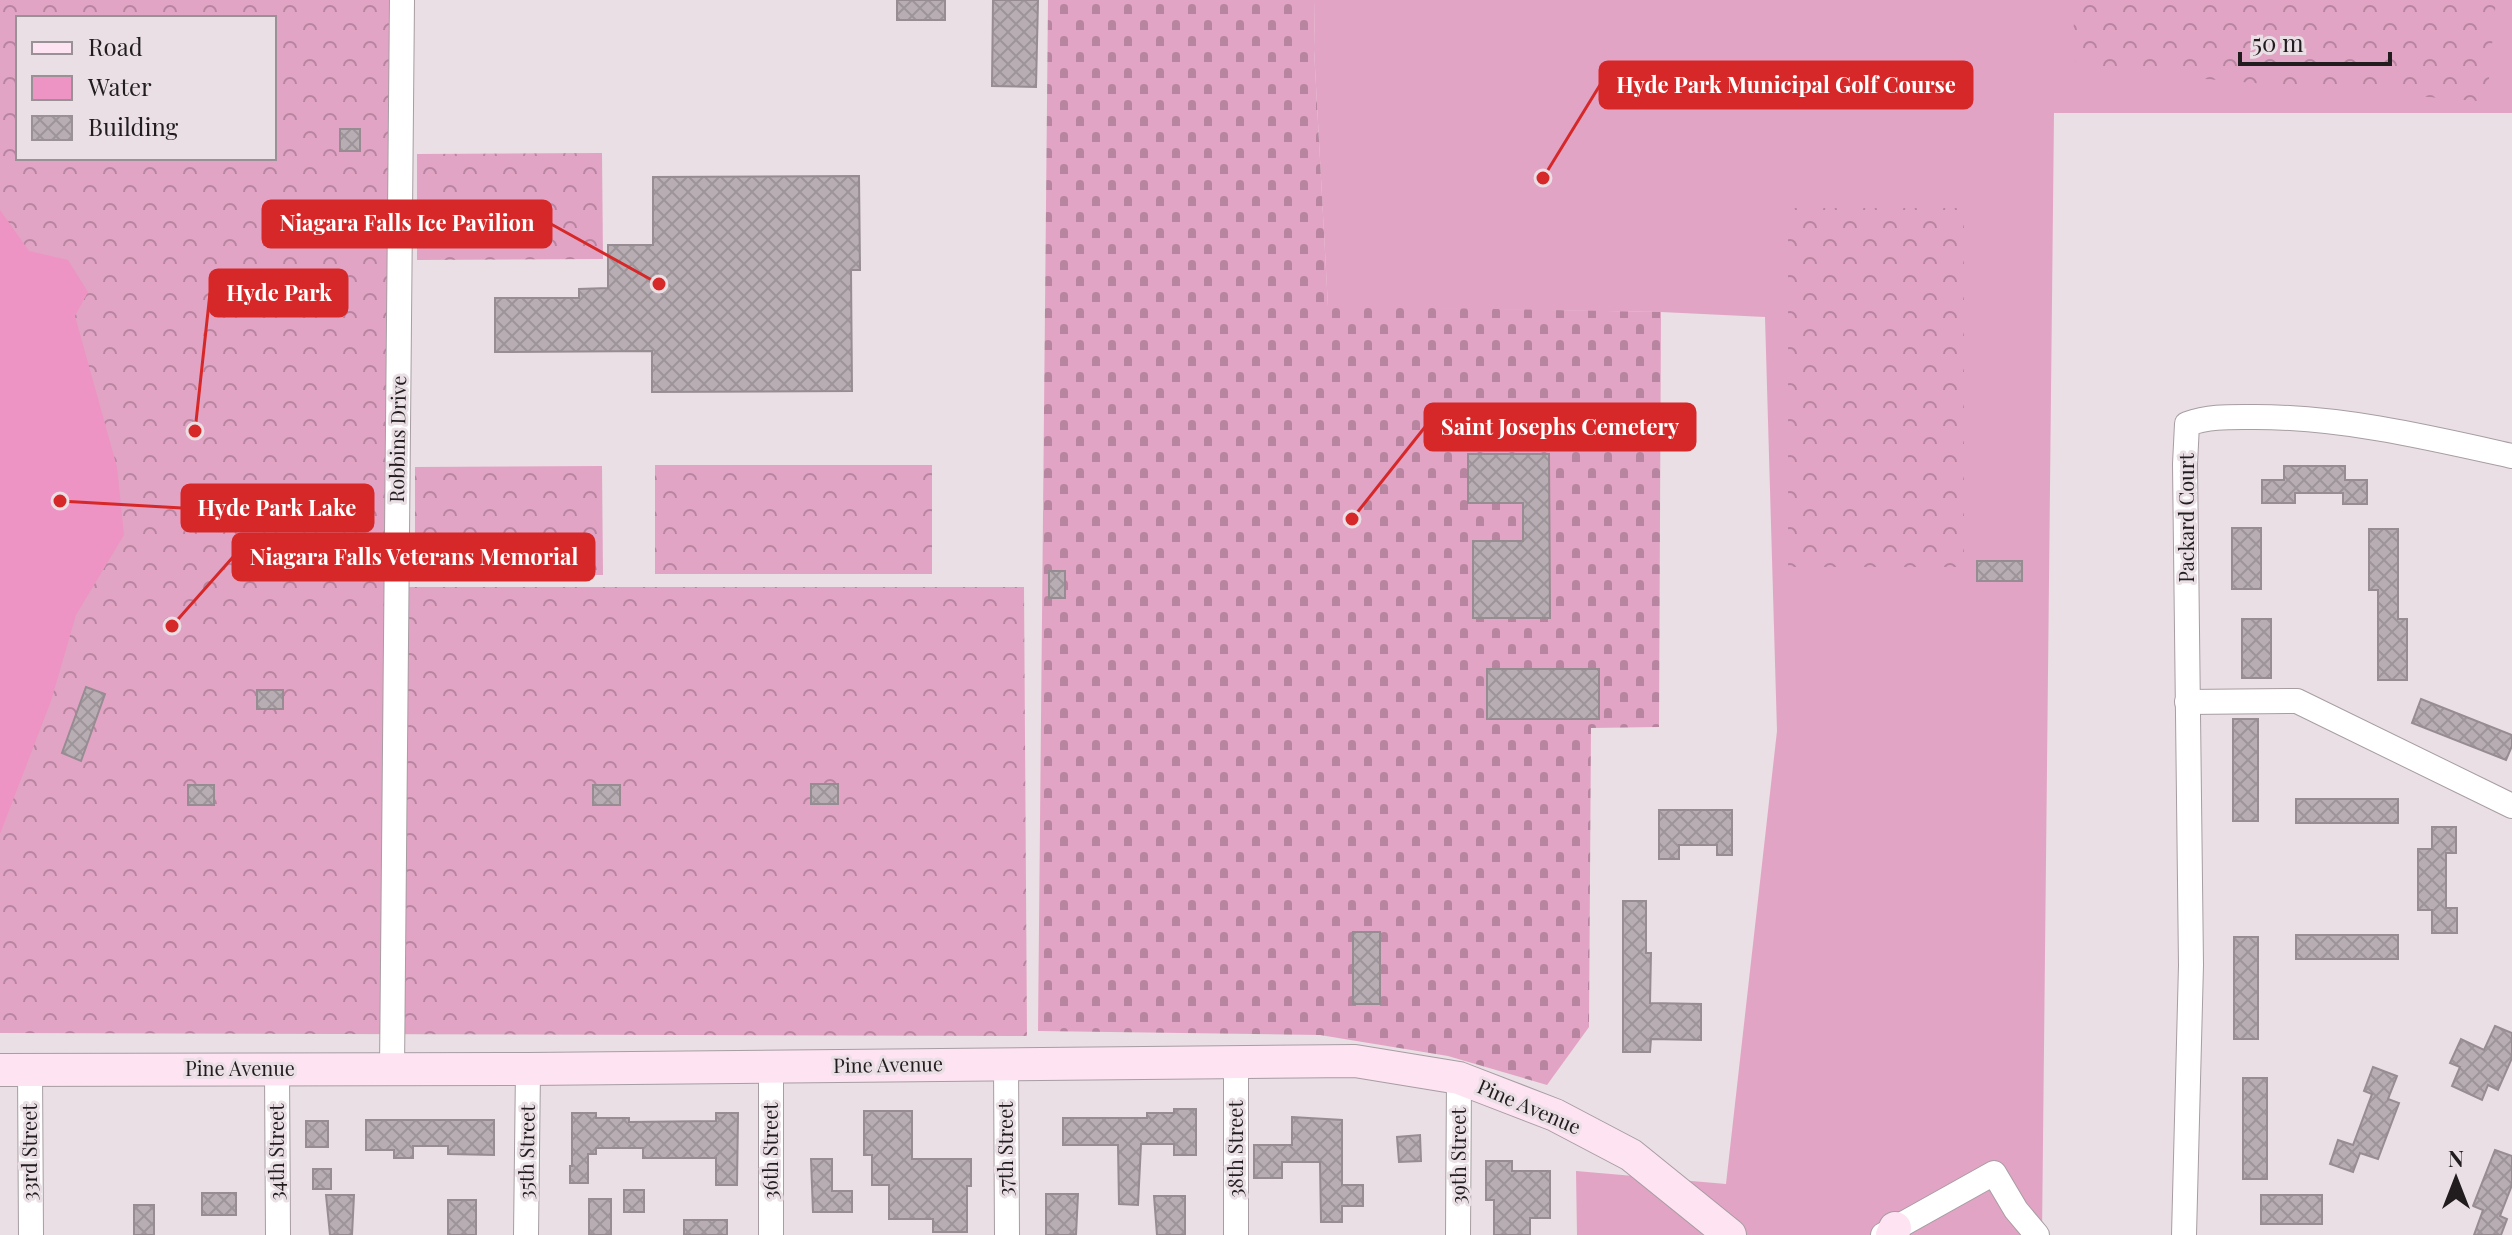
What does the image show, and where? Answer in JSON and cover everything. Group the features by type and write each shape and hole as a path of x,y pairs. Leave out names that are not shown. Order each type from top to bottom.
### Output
{"main road":[{"name":"Pine Avenue","path":"15,1070 392,1070 1355,1061 1459,1078 1555,1115 1631,1155 1730,1235"}],"street":[{"name":"Robbins Drive","path":"392,1070 402,0"},
{"name":"Packard Court","path":"2184,1235 2191,965 2187,424 2208,417 2294,417 2379,427 2512,456"},
{"path":"2187,702 2297,701 2512,806"},
{"name":"37th Street","path":"1006,1064 1007,1235"},
{"name":"38th Street","path":"1236,1064 1236,1235"},
{"name":"36th Street","path":"771,1067 771,1235"},
{"name":"34th Street","path":"277,1069 278,1235"},
{"name":"35th Street","path":"526,1235 528,1069"},
{"name":"33rd Street","path":"15,1070 31,1235"},
{"name":"39th Street","path":"1458,1235 1459,1078"},
{"path":"1890,1233 1994,1173 2016,1210 2037,1235"}],"green space":[{"path":"0,0 391,0 389,587 1024,587 1027,1036 0,1033"},
{"path":"1048,0 1315,0 1314,49 1328,306 1661,312 1659,727 1591,728 1589,1027 1547,1085 1448,1056 1320,1035 1038,1031"},
{"path":"1315,0 2512,0 2512,113 2054,113 2042,1235 1577,1235 1576,1171 1726,1184 1777,731 1765,317 1661,312 1328,307 1314,49"},
{"path":"2076,0 2496,0 2488,90 2477,101 2082,69 2071,56"},
{"path":"602,153 603,259 417,260 417,154"},
{"path":"1788,208 1964,208 1964,567 1788,567"},
{"path":"655,465 932,465 932,574 655,574"},
{"path":"602,466 603,575 415,575 415,467"}],"water":[{"path":"0,210 29,251 68,260 88,292 75,316 117,467 124,535 76,615 51,701 0,834"}],"building":[{"path":"897,0 945,0 945,20 897,20"},
{"path":"993,0 1038,0 1036,87 992,86"},
{"path":"340,129 360,129 360,151 340,151"},
{"path":"859,176 860,270 851,270 852,391 652,392 652,351 495,352 495,298 579,298 579,289 608,288 608,245 653,245 653,177"},
{"path":"1468,454 1549,454 1550,618 1473,618 1473,541 1523,541 1523,503 1468,503"},
{"path":"2284,466 2345,466 2345,480 2367,480 2367,504 2343,504 2343,493 2295,493 2295,503 2262,503 2262,480 2284,480"},
{"path":"2232,528 2261,528 2261,589 2232,589"},
{"path":"2369,529 2398,529 2398,619 2407,619 2407,680 2378,680 2378,590 2369,590"},
{"path":"1977,561 2022,561 2022,581 1977,581"},
{"path":"1049,571 1065,571 1065,598 1049,598"},
{"path":"2242,619 2271,619 2271,678 2242,678"},
{"path":"1487,669 1599,669 1599,719 1487,719"},
{"path":"86,687 105,694 81,761 62,753"},
{"path":"257,690 283,690 283,709 257,709"},
{"path":"2421,699 2512,735 2512,746 2506,760 2412,723"},
{"path":"2233,719 2258,719 2258,821 2233,821"},
{"path":"811,784 838,784 838,804 811,804"},
{"path":"188,785 214,785 214,805 188,805"},
{"path":"593,785 620,785 620,805 593,805"},
{"path":"2296,799 2398,799 2398,823 2296,823"},
{"path":"1659,810 1732,810 1732,855 1717,855 1717,845 1679,845 1679,859 1659,859"},
{"path":"2432,827 2456,827 2456,853 2446,853 2446,908 2457,908 2457,933 2432,933 2432,910 2418,910 2418,849 2432,849"},
{"path":"1623,901 1646,901 1646,953 1651,953 1650,1003 1701,1004 1701,1040 1651,1039 1650,1052 1623,1052"},
{"path":"1353,932 1380,932 1380,1004 1353,1004"},
{"path":"2296,935 2398,935 2398,959 2296,959"},
{"path":"2234,937 2258,937 2258,1039 2234,1039"},
{"path":"2495,1026 2512,1033 2512,1058 2498,1090 2488,1085 2482,1100 2452,1086 2460,1067 2450,1063 2461,1039 2484,1050"},
{"path":"2373,1067 2397,1076 2388,1099 2399,1103 2378,1159 2360,1153 2353,1172 2330,1164 2338,1140 2353,1145 2372,1094 2364,1091"},
{"path":"2243,1078 2267,1078 2267,1179 2243,1179"},
{"path":"1174,1109 1196,1109 1196,1155 1174,1155 1174,1144 1141,1144 1138,1205 1119,1204 1118,1145 1063,1145 1063,1118 1147,1118 1147,1113 1174,1113"},
{"path":"864,1111 912,1111 912,1159 971,1159 971,1186 967,1186 967,1232 933,1232 933,1219 889,1219 889,1185 872,1185 872,1155 864,1155"},
{"path":"572,1113 596,1113 596,1118 629,1118 629,1122 716,1121 716,1113 738,1113 737,1185 716,1185 716,1158 643,1158 643,1148 596,1148 596,1154 588,1154 588,1183 570,1183"},
{"path":"1292,1117 1342,1120 1342,1185 1363,1185 1363,1206 1342,1206 1342,1222 1321,1222 1320,1162 1282,1162 1282,1178 1254,1178 1254,1145 1292,1145"},
{"path":"366,1120 494,1120 494,1155 448,1154 448,1146 413,1146 413,1158 394,1158 394,1150 366,1150"},
{"path":"306,1121 328,1121 328,1147 306,1147"},
{"path":"1420,1135 1421,1161 1399,1162 1397,1137"},
{"path":"2495,1150 2512,1156 2512,1185 2500,1216 2507,1219 2501,1235 2474,1235 2483,1210 2473,1206"},
{"path":"811,1159 832,1159 832,1191 852,1191 852,1212 813,1212"},
{"path":"1486,1161 1512,1161 1512,1171 1550,1171 1550,1218 1530,1218 1530,1235 1494,1235 1494,1200 1486,1200"},
{"path":"313,1169 331,1169 331,1189 313,1189"},
{"path":"624,1190 644,1190 644,1212 624,1212"},
{"path":"202,1193 236,1193 236,1215 202,1215"},
{"path":"1046,1194 1078,1194 1076,1235 1046,1235"},
{"path":"326,1195 354,1195 352,1235 330,1235"},
{"path":"2261,1195 2322,1195 2322,1224 2261,1224"},
{"path":"1154,1196 1185,1196 1185,1235 1157,1235"},
{"path":"589,1199 611,1199 611,1235 589,1235"},
{"path":"448,1200 476,1200 476,1235 448,1235"},
{"path":"134,1205 154,1205 154,1235 134,1235"},
{"path":"684,1220 727,1220 727,1235 684,1235"}],"place":[{"name":"Hyde Park Municipal Golf Course","path":"1543,178"},
{"name":"Niagara Falls Ice Pavilion","path":"659,284"},
{"name":"Hyde Park","path":"195,431"},
{"name":"Hyde Park Lake","path":"60,501"},
{"name":"Saint Josephs Cemetery","path":"1352,519"},
{"name":"Niagara Falls Veterans Memorial","path":"172,626"}]}
